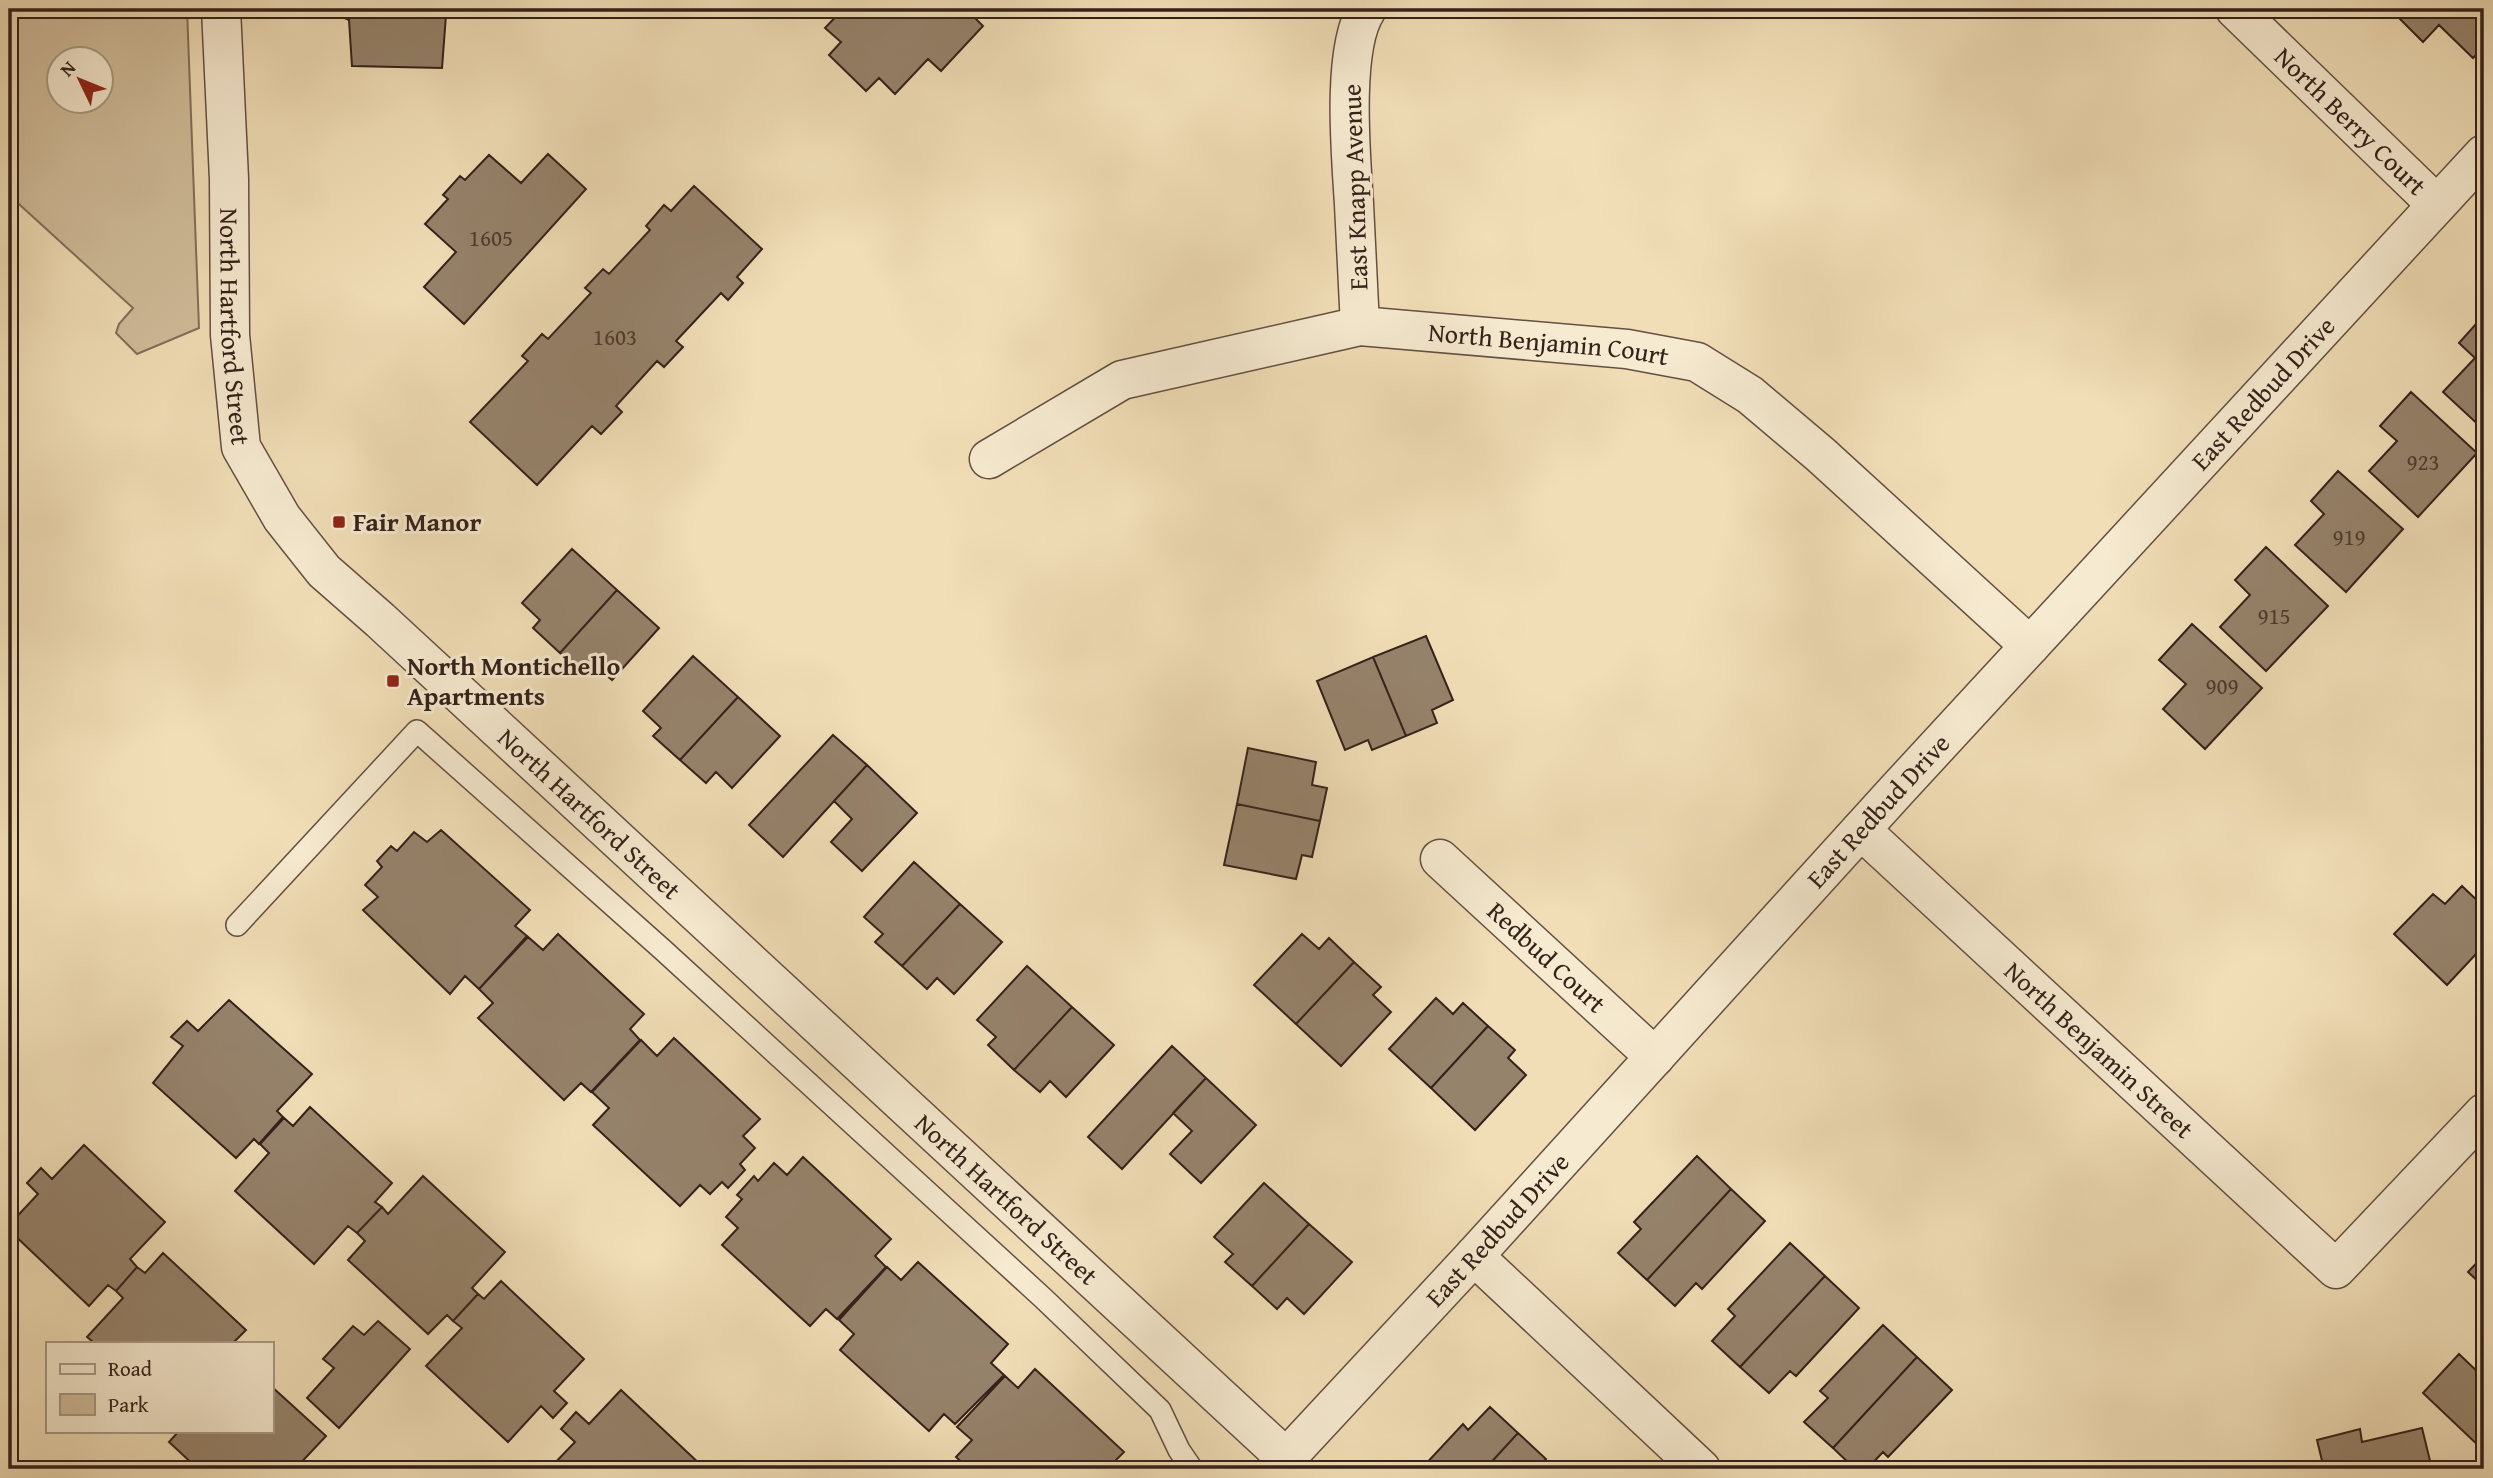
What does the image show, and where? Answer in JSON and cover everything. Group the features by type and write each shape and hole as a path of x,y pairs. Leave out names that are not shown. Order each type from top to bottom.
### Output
{"street":[{"name":"North Hartford Street","path":"221,9 229,178 230,335 241,447 282,518 324,571 380,620 1281,1463"},
{"name":"East Knapp Avenue","path":"1360,326 1350,128 1351,69 1360,20 1367,9"},
{"name":"North Berry Court","path":"2235,9 2436,204"},
{"name":"East Redbud Drive","path":"1281,1463 2484,154"},
{"name":"North Benjamin Court","path":"989,458 1122,380 1360,326 1627,349 1697,362 1750,395 1821,455 2030,646"},
{"name":"North Benjamin Street","path":"1861,830 2336,1269 2484,1113"},
{"name":"Redbud Court","path":"1440,859 1656,1057"},
{"path":"1474,1256 1701,1469"}],"lane":[{"path":"237,925 417,731 663,950 1043,1298 1160,1410 1179,1450 1192,1469"}],"green space":[{"path":"9,9 187,9 199,328 137,354 116,333 119,324 133,308 9,195"}],"building":[{"path":"341,9 457,9 456,13 446,15 442,68 352,66 349,20 340,16"},
{"path":"843,9 978,9 972,15 983,26 941,71 928,59 895,94 879,78 866,91 829,55 841,42 825,28"},
{"path":"2392,9 2484,9 2484,47 2473,58 2439,25 2423,42"},
{"path":"548,154 586,189 464,324 424,287 456,252 425,224 448,199 443,195 460,176 465,180 489,155 521,183"},
{"path":"694,186 762,249 737,277 743,283 728,300 721,293 676,341 683,347 664,367 657,361 616,406 622,412 601,434 592,426 537,485 470,422 528,361 522,356 542,334 548,339 591,293 585,288 603,269 609,274 650,230 646,226 664,205 671,211"},
{"path":"2484,315 2484,430 2443,392 2475,358 2459,343"},
{"path":"2411,392 2477,453 2418,517 2369,471 2397,441 2380,426"},
{"path":"2338,471 2403,529 2346,592 2295,545 2324,514 2311,501"},
{"path":"2266,547 2328,606 2266,671 2220,627 2250,595 2235,580"},
{"path":"572,549 617,590 560,653 533,628 540,620 522,603"},
{"path":"617,590 659,628 612,680 595,665 585,676 560,653"},
{"path":"2192,624 2262,688 2205,749 2163,709 2186,684 2159,660"},
{"path":"1426,636 1453,700 1432,710 1437,723 1406,736 1373,657"},
{"path":"693,656 738,697 680,760 653,736 661,728 643,711"},
{"path":"1373,657 1406,736 1372,750 1368,740 1345,750 1317,681"},
{"path":"738,697 780,736 732,788 716,772 706,783 680,760"},
{"path":"833,735 867,765 783,857 749,825"},
{"path":"1248,748 1316,762 1312,785 1327,788 1320,821 1237,804"},
{"path":"867,765 917,813 862,871 831,842 852,819 834,801"},
{"path":"1237,804 1320,821 1312,857 1302,855 1296,879 1224,865"},
{"path":"441,830 530,910 515,926 527,936 479,989 465,976 450,994 363,910 378,897 365,885 382,867 377,861 391,846 397,851 414,832 427,842"},
{"path":"914,862 960,904 902,966 875,942 883,934 864,917"},
{"path":"2462,886 2484,907 2484,960 2477,953 2447,985 2394,934 2433,894 2445,904"},
{"path":"960,904 1002,942 954,994 937,978 927,989 902,966"},
{"path":"558,934 644,1014 630,1029 640,1040 591,1092 581,1083 564,1100 478,1018 493,1003 479,989 528,937 543,950"},
{"path":"1302,934 1319,949 1329,938 1354,962 1296,1024 1254,985"},
{"path":"1354,962 1381,987 1373,995 1391,1012 1341,1066 1296,1024"},
{"path":"1027,966 1072,1007 1014,1070 988,1045 996,1037 977,1020"},
{"path":"1436,998 1453,1014 1463,1003 1488,1026 1431,1088 1389,1049"},
{"path":"229,1000 312,1074 277,1111 283,1117 259,1144 254,1139 236,1158 153,1083 183,1046 171,1037 187,1021 198,1031"},
{"path":"1072,1007 1114,1045 1066,1097 1050,1081 1040,1092 1014,1070"},
{"path":"1488,1026 1515,1050 1508,1058 1526,1075 1475,1130 1431,1088"},
{"path":"674,1038 760,1119 743,1136 755,1148 740,1164 745,1170 728,1188 722,1182 710,1194 700,1185 680,1206 593,1125 609,1108 592,1092 641,1040 657,1056"},
{"path":"1172,1046 1206,1078 1122,1169 1088,1137"},
{"path":"1206,1078 1256,1125 1201,1183 1170,1154 1192,1131 1173,1113"},
{"path":"310,1107 392,1183 375,1202 382,1207 357,1233 348,1226 314,1264 235,1191 269,1153 260,1144 284,1118 293,1126"},
{"path":"84,1145 165,1222 130,1259 137,1267 116,1291 108,1285 89,1306 9,1230 9,1225 38,1194 27,1183 41,1168 52,1179"},
{"path":"1697,1156 1731,1189 1647,1280 1618,1253 1641,1229 1634,1222"},
{"path":"803,1157 891,1239 875,1256 886,1267 837,1319 826,1309 810,1326 722,1245 738,1228 726,1217 742,1199 737,1195 754,1176 758,1181 774,1163 787,1175"},
{"path":"423,1176 505,1252 472,1288 478,1294 453,1321 447,1315 428,1334 348,1260 365,1241 357,1233 382,1207 388,1214"},
{"path":"1264,1183 1309,1224 1252,1286 1225,1262 1233,1254 1214,1237"},
{"path":"1731,1189 1765,1221 1702,1289 1696,1283 1675,1306 1647,1280"},
{"path":"1309,1224 1352,1262 1304,1314 1287,1298 1277,1309 1252,1286"},
{"path":"1790,1243 1825,1276 1740,1367 1712,1341 1735,1316 1728,1309"},
{"path":"163,1253 246,1330 234,1342 93,1342 87,1337 123,1298 116,1291 137,1267 145,1273"},
{"path":"2484,1255 2484,1287 2468,1272"},
{"path":"918,1262 1008,1344 991,1363 1004,1375 955,1424 944,1414 929,1431 840,1350 854,1334 839,1320 887,1267 901,1280"},
{"path":"1825,1276 1859,1308 1796,1376 1790,1371 1769,1393 1740,1367"},
{"path":"501,1281 584,1359 554,1391 567,1403 553,1418 541,1406 508,1442 426,1366 462,1328 453,1321 478,1294 484,1299"},
{"path":"378,1321 410,1349 339,1428 307,1398 334,1368 323,1359 353,1326 364,1335"},
{"path":"1883,1325 1917,1357 1833,1448 1804,1422 1828,1398 1820,1391"},
{"path":"2459,1354 2484,1378 2484,1451 2423,1393"},
{"path":"1917,1357 1952,1390 1888,1457 1883,1452 1867,1469 1855,1469 1833,1448"},
{"path":"1035,1369 1124,1452 1110,1466 1114,1469 969,1469 956,1457 972,1440 957,1427 1005,1376 1018,1388"},
{"path":"273,1388 326,1436 295,1469 198,1469 169,1442 178,1432 273,1432"},
{"path":"621,1390 703,1467 702,1469 549,1469 575,1442 561,1429 576,1412 589,1424"},
{"path":"1490,1407 1518,1433 1485,1469 1421,1469 1463,1424 1468,1430"},
{"path":"2422,1428 2432,1469 2324,1469 2317,1440 2360,1429 2362,1442"},
{"path":"1518,1433 1546,1459 1537,1469 1485,1469"}],"place":[{"name":"Fair Manor","path":"339,522"},
{"name":"North Montichello Apartments","path":"393,681"}]}
